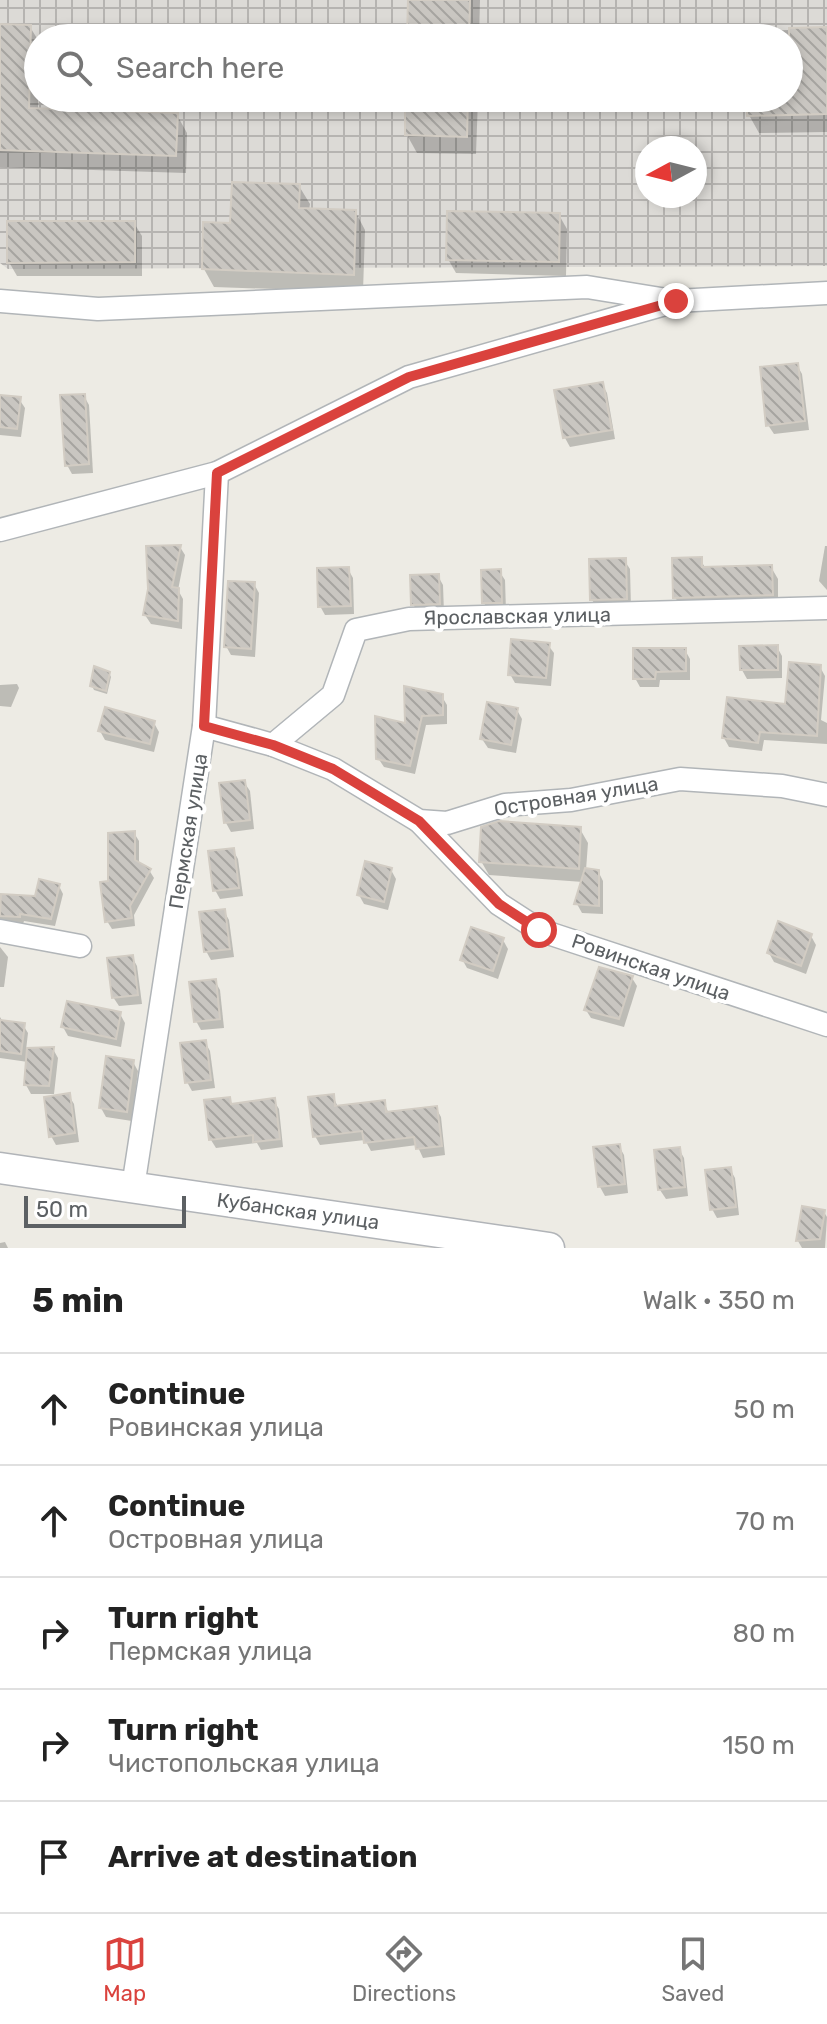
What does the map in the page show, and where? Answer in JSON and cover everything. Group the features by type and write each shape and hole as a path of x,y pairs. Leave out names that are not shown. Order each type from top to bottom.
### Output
{"street":[{"path":"0,301 98,309 587,287 676,301 827,293"},
{"path":"0,530 217,473 409,377 676,301"},
{"name":"Пермская улица","path":"133,1187 204,726 217,473"},
{"name":"Ярославская улица","path":"273,745 333,695 356,630 409,619 827,608"},
{"path":"204,726 273,745 333,769 419,821"},
{"name":"Островная улица","path":"419,821 447,823 505,805 571,800 680,779 782,786 827,795"},
{"name":"Ровинская улица","path":"419,821 499,904 539,930 827,1025"},
{"path":"0,931 80,946"},
{"name":"Кубанская улица","path":"0,1168 549,1248"}],"shaded area":[{"path":"0,0 827,0 827,266 8,269 0,263"}],"building":[{"path":"408,0 470,0 469,24 407,24"},
{"path":"0,24 24,25 24,112 178,113 176,156 0,150"},
{"path":"827,27 827,114 747,116 747,112 803,112 803,28"},
{"path":"405,112 468,112 467,137 405,135"},
{"path":"232,182 300,184 299,208 356,210 354,275 202,269 203,222 230,223"},
{"path":"447,211 560,213 559,262 446,260"},
{"path":"7,221 135,221 135,262 7,263"},
{"path":"798,363 805,421 766,426 760,367"},
{"path":"603,382 612,430 563,438 554,390"},
{"path":"85,394 89,464 65,466 60,395"},
{"path":"0,395 21,397 17,429 0,427"},
{"path":"181,545 172,587 179,588 178,621 143,615 148,589 146,546"},
{"path":"702,557 702,567 772,565 773,595 673,598 672,558"},
{"path":"626,558 627,599 590,600 589,559"},
{"path":"349,567 351,606 318,607 317,568"},
{"path":"501,569 502,603 482,603 481,570"},
{"path":"439,574 440,604 411,605 410,575"},
{"path":"228,581 255,582 251,649 224,647"},
{"path":"511,639 550,643 546,678 508,675"},
{"path":"778,645 778,670 740,670 739,646"},
{"path":"633,648 686,648 686,671 656,672 655,679 633,679"},
{"path":"789,662 821,665 817,736 760,732 758,743 722,738 727,697 785,704"},
{"path":"94,666 110,672 106,691 90,686"},
{"path":"404,686 443,694 443,715 422,716 410,766 376,759 375,716 405,723"},
{"path":"487,702 518,708 511,745 480,739"},
{"path":"105,707 155,721 150,744 98,731"},
{"path":"245,780 250,820 224,823 219,783"},
{"path":"499,821 581,827 579,869 479,862 481,827"},
{"path":"135,831 135,860 151,869 130,906 132,918 105,922 100,882 108,881 108,833"},
{"path":"234,848 239,888 213,891 208,851"},
{"path":"365,861 392,868 384,902 357,895"},
{"path":"585,868 599,870 599,906 574,904"},
{"path":"39,879 60,884 51,919 20,914 20,917 0,916 1,894 35,896"},
{"path":"225,909 230,949 204,952 199,912"},
{"path":"778,921 812,934 801,966 767,953"},
{"path":"471,927 504,938 493,971 460,960"},
{"path":"133,955 138,995 112,998 107,958"},
{"path":"599,967 633,976 619,1019 584,1010"},
{"path":"216,979 220,1019 194,1022 189,982"},
{"path":"67,1001 121,1012 116,1039 61,1027"},
{"path":"0,1020 25,1023 21,1054 0,1051"},
{"path":"206,1040 211,1080 185,1083 180,1043"},
{"path":"54,1047 49,1086 24,1085 27,1048"},
{"path":"106,1056 134,1060 127,1112 99,1108"},
{"path":"70,1093 75,1133 49,1137 44,1097"},
{"path":"334,1094 335,1106 385,1100 386,1112 437,1106 442,1146 416,1149 414,1137 364,1143 362,1131 313,1137 308,1097"},
{"path":"230,1097 231,1104 275,1098 280,1139 253,1142 253,1135 209,1140 204,1100"},
{"path":"620,1144 625,1184 598,1187 593,1147"},
{"path":"680,1147 685,1187 658,1190 654,1150"},
{"path":"731,1167 736,1207 710,1210 705,1170"},
{"path":"802,1206 825,1210 820,1239 796,1241"}],"route":[{"path":"539,930 499,904 419,821 333,769 273,745 204,726 217,473 409,377 676,301"}]}
